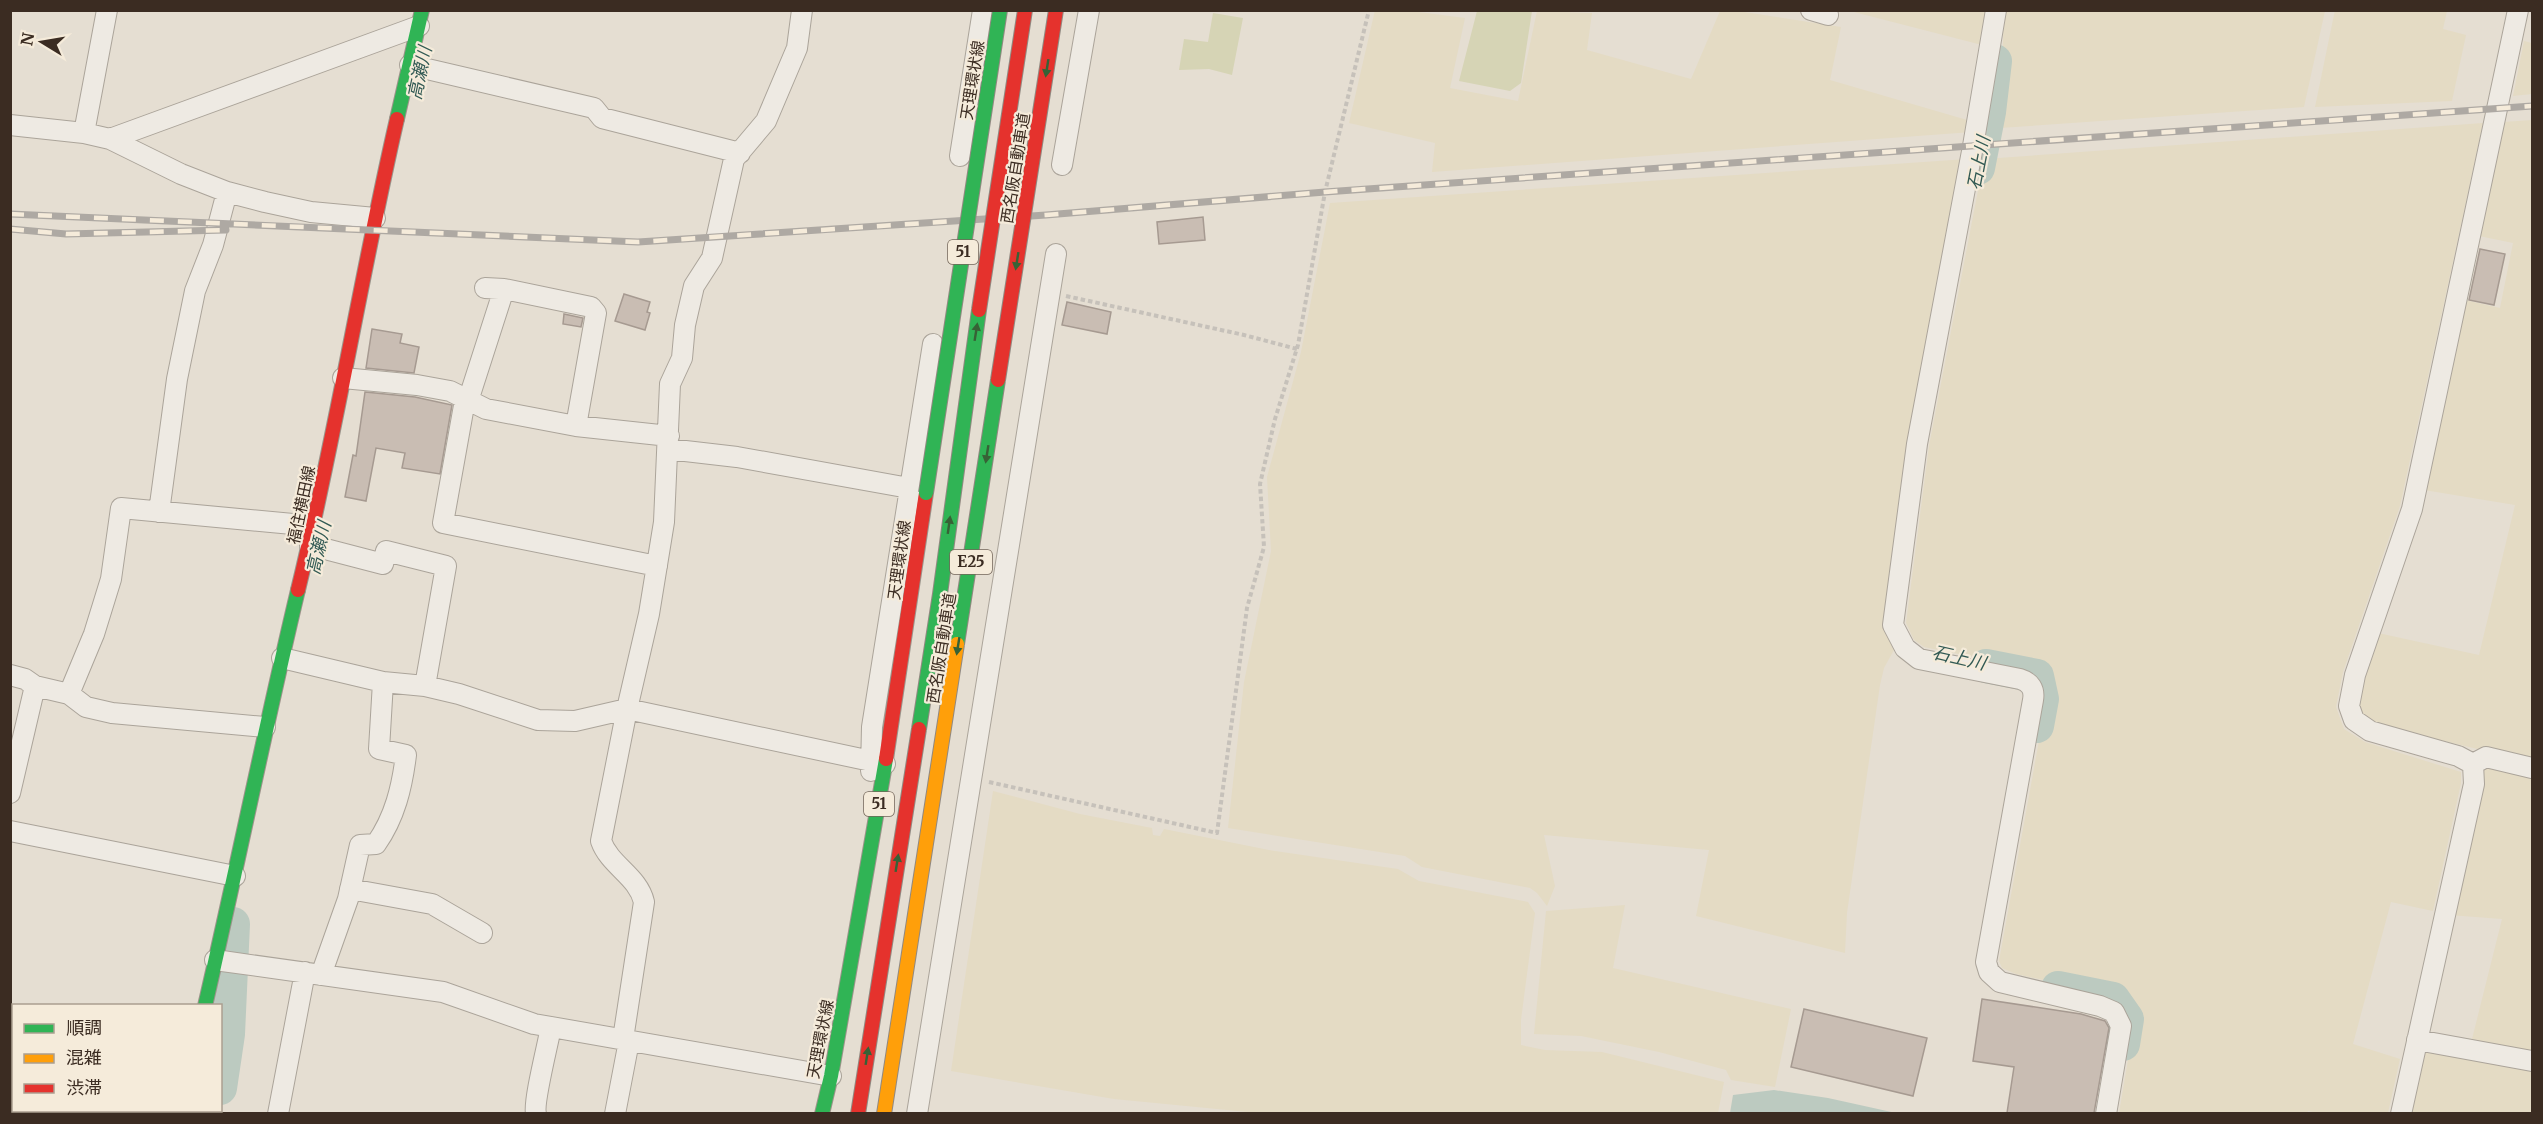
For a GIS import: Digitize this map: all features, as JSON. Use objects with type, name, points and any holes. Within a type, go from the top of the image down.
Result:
[{"type":"main road","name":"天理環状線","points":[[917,490],[1000,10]]},
{"type":"main road","name":"西名阪自動車道","points":[[858,1113],[940,594],[972,356],[1025,10]]},
{"type":"main road","name":"西名阪自動車道","points":[[884,1113],[1056,10]]},
{"type":"main road","name":"福住横田線","points":[[205,1004],[235,876],[265,727],[352,379],[375,218],[420,18]]},
{"type":"main road","name":"天理環状線","points":[[822,1113],[831,1076],[873,834]]},
{"type":"street","points":[[84,133],[107,10]]},
{"type":"street","points":[[615,1113],[644,902],[641,889],[606,854],[601,841],[627,709],[649,614],[664,522],[670,384],[682,358],[685,325],[694,286],[712,258],[734,159],[766,121],[796,48],[802,10]]},
{"type":"street","points":[[960,156],[983,10]]},
{"type":"street","points":[[1062,165],[1089,10]]},
{"type":"street","points":[[1996,10],[1917,444],[1893,625],[1905,648],[1919,659],[2020,679],[2030,684],[2033,689],[2033,700],[1986,962],[1989,972],[2000,982],[2100,1006],[2114,1012],[2121,1026],[2106,1113]]},
{"type":"street","points":[[2473,764],[2458,756],[2370,731],[2354,720],[2349,706],[2355,675],[2412,509],[2518,10]]},
{"type":"street","points":[[110,139],[420,18]]},
{"type":"street","points":[[410,65],[594,108],[602,118],[740,153]]},
{"type":"street","points":[[10,125],[84,133],[110,139],[181,174],[227,192],[311,212],[375,218]]},
{"type":"street","points":[[159,512],[177,379],[195,291],[213,244],[227,192]]},
{"type":"street","points":[[917,1113],[1056,254]]},
{"type":"street","points":[[873,834],[878,762],[872,727],[917,490],[946,271]]},
{"type":"street","points":[[576,426],[596,313],[591,307],[494,289],[466,400],[443,523],[657,566]]},
{"type":"street","points":[[352,379],[450,391],[486,409],[917,490]]},
{"type":"street","points":[[69,694],[94,634],[111,579],[121,508],[314,526]]},
{"type":"street","points":[[310,545],[383,564],[386,551],[446,566],[425,686]]},
{"type":"street","points":[[282,658],[383,682],[425,686],[459,694],[538,720],[575,721],[627,709],[878,762]]},
{"type":"street","points":[[10,675],[25,679],[35,686],[69,694],[86,707],[112,713],[265,727]]},
{"type":"street","points":[[278,1113],[313,974],[350,889],[360,845],[376,844],[401,791],[406,755],[379,749],[383,682]]},
{"type":"street","points":[[10,793],[35,686]]},
{"type":"street","points":[[2473,764],[2486,758],[2532,768]]},
{"type":"street","points":[[2401,1113],[2474,784],[2473,764]]},
{"type":"street","points":[[10,831],[235,876]]},
{"type":"street","points":[[350,889],[432,904],[482,933]]},
{"type":"street","points":[[215,960],[443,992],[534,1024],[831,1076]]},
{"type":"street","points":[[536,1113],[534,1106],[541,1083],[551,1027]]},
{"type":"street","points":[[2417,1040],[2532,1061]]},
{"type":"path","points":[[971,777],[1217,833],[1247,608],[1264,547],[1260,484],[1275,419],[1296,349],[1325,192],[1368,10]]},
{"type":"path","points":[[1050,292],[1244,335],[1296,349]]},
{"type":"shaded area","points":[[1375,10],[1411,11],[1465,18],[1450,88],[1518,101],[1537,11],[1592,13],[1587,50],[1691,79],[1720,11],[1738,11],[1841,27],[1830,80],[1974,122],[1972,132],[1432,172],[1435,143],[1349,123]]},
{"type":"shaded area","points":[[2335,10],[2447,11],[2443,29],[2466,35],[2452,101],[2315,107]]},
{"type":"shaded area","points":[[1477,11],[1532,11],[1521,83],[1510,91],[1459,81]]},
{"type":"shaded area","points":[[1850,11],[1988,11],[1982,45]]},
{"type":"shaded area","points":[[2004,11],[2325,11],[2304,107],[2000,128]]},
{"type":"shaded area","points":[[1213,13],[1243,18],[1232,75],[1209,69],[1179,70],[1184,39],[1208,42]]},
{"type":"shaded area","points":[[2524,41],[2532,43],[2532,94],[2513,96]]},
{"type":"shaded area","points":[[2532,120],[2532,762],[2373,724],[2360,715],[2356,706],[2362,677],[2378,633],[2479,655],[2515,505],[2424,490],[2465,300],[2500,308],[2513,243],[2479,236],[2503,122]]},
{"type":"shaded area","points":[[2483,123],[2400,506],[2343,672],[2336,707],[2344,729],[2365,742],[2461,772],[2461,783],[2433,911],[2391,902],[2353,1044],[2400,1059],[2388,1113],[2321,1114],[2308,1111],[2307,1114],[2119,1113],[2134,1024],[2123,1003],[2104,993],[2016,974],[2002,968],[1999,961],[2046,702],[2045,684],[2039,675],[2023,667],[1924,647],[1914,640],[1906,623],[1929,446],[1984,159]]},
{"type":"shaded area","points":[[1967,159],[1888,617],[1894,650],[1884,668],[1880,685],[1847,913],[1845,953],[1696,916],[1709,850],[1544,835],[1555,886],[1547,906],[1530,888],[1422,867],[1405,856],[1228,828],[1244,682],[1271,551],[1267,477],[1301,352],[1330,203]]},
{"type":"shaded area","points":[[2476,766],[2532,771],[2532,1059],[2470,1047],[2502,919],[2449,915]]},
{"type":"shaded area","points":[[993,791],[1080,814],[1152,828],[1153,835],[1160,836],[1164,829],[1269,850],[1398,869],[1419,881],[1528,902],[1535,913],[1521,1020],[1521,1045],[1545,1050],[1602,1052],[1724,1082],[1718,1113],[1258,1113],[1114,1099],[951,1071]]},
{"type":"shaded area","points":[[1625,905],[1613,968],[1791,1009],[1775,1087],[1731,1080],[1726,1070],[1659,1052],[1581,1036],[1534,1034],[1546,911]]},
{"type":"shaded area","points":[[2422,1048],[2532,1069],[2532,1113],[2408,1114]]},
{"type":"shaded area","points":[[1774,1090],[1828,1098],[1896,1113],[1730,1113],[1733,1095]]},
{"type":"building","points":[[1203,217],[1205,240],[1159,244],[1157,222]]},
{"type":"building","points":[[2480,249],[2505,254],[2494,305],[2469,300]]},
{"type":"building","points":[[624,294],[650,302],[647,312],[650,313],[645,330],[615,321]]},
{"type":"building","points":[[1067,302],[1111,312],[1107,334],[1062,325]]},
{"type":"building","points":[[564,314],[583,318],[581,327],[563,324]]},
{"type":"building","points":[[372,329],[402,334],[400,343],[419,347],[414,373],[366,368]]},
{"type":"building","points":[[365,392],[415,397],[452,405],[440,474],[402,468],[405,453],[376,448],[366,501],[345,497],[353,455],[356,456]]},
{"type":"building","points":[[1982,999],[2081,1014],[2105,1021],[2109,1028],[2094,1113],[2007,1113],[2014,1067],[1973,1061]]},
{"type":"building","points":[[1804,1009],[1927,1038],[1913,1096],[1791,1067]]},
{"type":"waterway","name":"石上川","points":[[1978,168],[1989,112],[1995,61]]},
{"type":"waterway","name":"石上川","points":[[1986,666],[2037,676],[2042,699],[2037,726]]},
{"type":"waterway","name":"高瀬川","points":[[222,1074],[228,1034],[233,924]]},
{"type":"waterway","name":"石上川","points":[[2058,988],[2113,999],[2127,1019],[2123,1044]]},
{"type":"railway","points":[[10,214],[638,242],[1046,215],[1325,192],[2532,106]]},
{"type":"railway","points":[[10,229],[66,234],[226,230]]},
{"type":"traffic: fast","points":[[397,119],[422,10]]},
{"type":"traffic: fast","points":[[926,493],[1000,10]]},
{"type":"traffic: fast","points":[[919,729],[979,310]]},
{"type":"traffic: fast","points":[[957,644],[998,380]]},
{"type":"traffic: fast","points":[[205,1004],[298,590]]},
{"type":"traffic: fast","points":[[822,1114],[831,1076],[886,759]]},
{"type":"traffic: jam","points":[[979,310],[1025,10]]},
{"type":"traffic: jam","points":[[998,380],[1056,10]]},
{"type":"traffic: jam","points":[[298,590],[397,119]]},
{"type":"traffic: jam","points":[[886,759],[926,493]]},
{"type":"traffic: jam","points":[[858,1114],[919,729]]},
{"type":"traffic: slow","points":[[884,1114],[957,644]]}]
